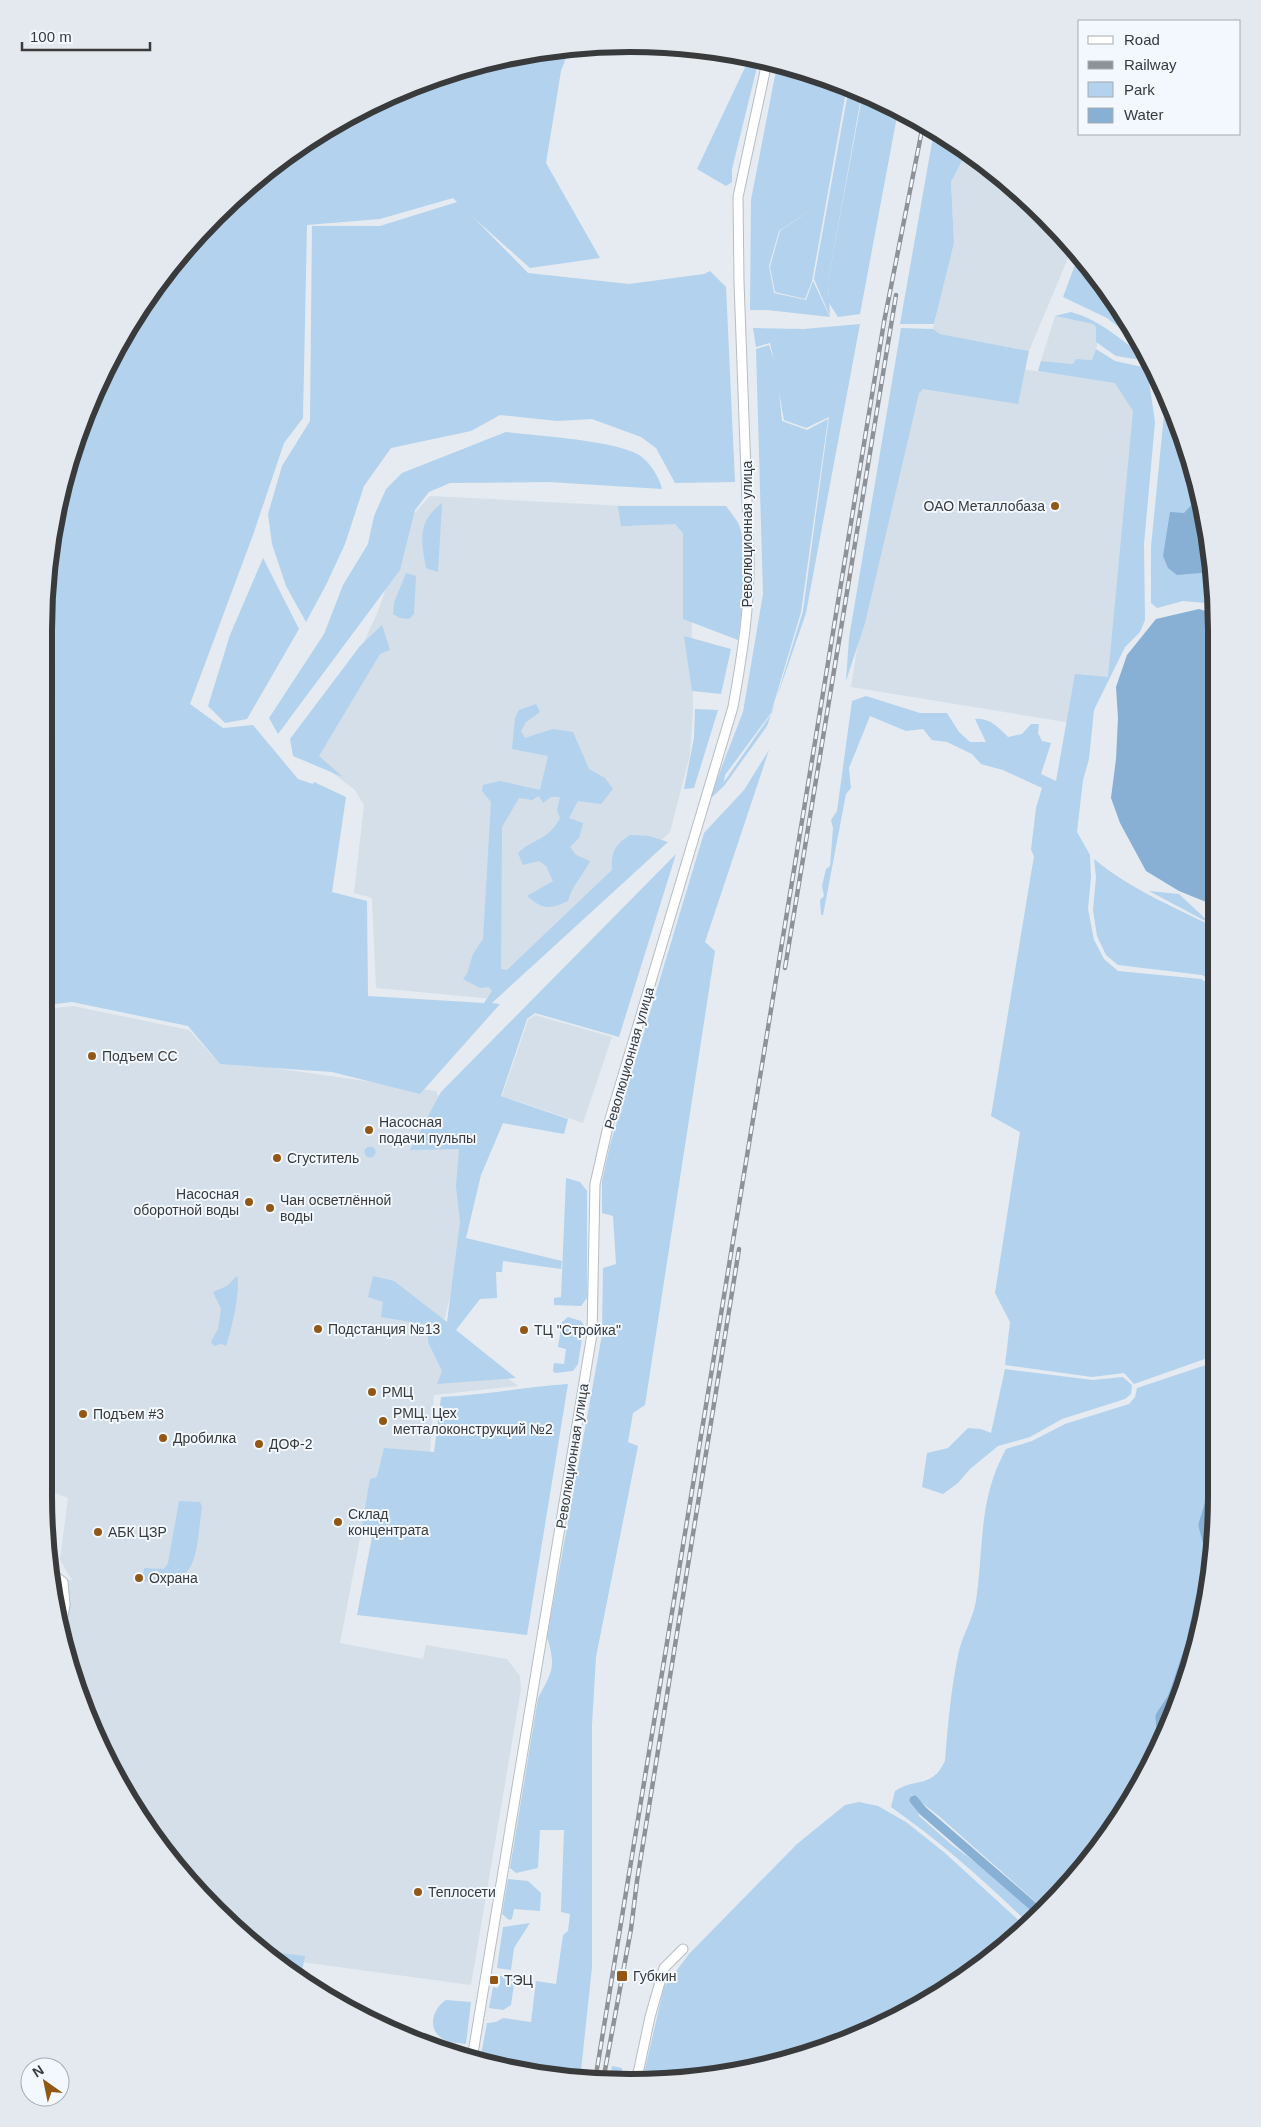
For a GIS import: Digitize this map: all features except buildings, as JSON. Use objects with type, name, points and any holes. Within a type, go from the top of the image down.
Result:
[{"type":"street","name":"Революционная улица","points":[[473,2053],[592,1334],[595,1184],[609,1122],[733,707],[744,643],[750,597],[750,563],[739,282],[738,198],[766,69]]},
{"type":"street","points":[[58,1579],[63,1582],[64,1610]]},
{"type":"street","points":[[638,2074],[650,2017],[664,1968],[683,1949]]},
{"type":"shaded area","points":[[963,158],[1012,196],[1069,255],[1029,351],[940,334],[933,329],[954,243],[951,182]]},
{"type":"shaded area","points":[[1055,316],[1093,324],[1096,327],[1097,346],[1092,360],[1077,359],[1073,364],[1041,361]]},
{"type":"shaded area","points":[[912,354],[1123,383],[1136,408],[1108,680],[1071,723],[851,687],[899,382]]},
{"type":"shaded area","points":[[430,496],[683,509],[690,523],[693,708],[690,755],[670,832],[494,999],[376,988],[372,898],[354,893],[364,805],[355,790],[310,756],[377,614],[412,516]]},
{"type":"shaded area","points":[[73,1006],[189,1030],[216,1060],[436,1091],[479,1175],[443,1326],[518,1386],[434,1395],[430,1453],[379,1482],[371,1481],[340,1643],[423,1659],[426,1645],[507,1659],[520,1676],[521,1689],[471,1985],[286,1960],[249,1931],[222,1905],[196,1878],[172,1848],[150,1818],[130,1785],[96,1718],[72,1646],[58,1578],[72,1580],[60,1560],[68,1498],[52,1492],[52,1008]]},
{"type":"shaded area","points":[[535,1015],[612,1037],[583,1123],[502,1096],[528,1020]]},
{"type":"green space","points":[[567,56],[561,71],[546,163],[600,258],[530,268],[474,218],[528,273],[629,284],[704,274],[710,271],[726,287],[735,482],[675,483],[656,448],[641,437],[592,419],[557,421],[500,415],[471,431],[391,448],[364,486],[345,544],[306,622],[286,586],[272,544],[268,514],[282,466],[310,421],[312,226],[380,226],[457,202],[453,198],[380,219],[307,225],[303,418],[284,443],[253,535],[190,704],[223,728],[253,725],[298,779],[313,784],[314,782],[346,797],[332,892],[367,901],[368,996],[484,1003],[492,991],[489,987],[480,988],[463,979],[467,974],[473,954],[483,939],[491,802],[482,791],[483,785],[500,781],[540,790],[548,756],[512,749],[515,718],[519,710],[536,704],[540,712],[526,722],[521,731],[525,738],[553,729],[573,732],[589,769],[605,778],[613,789],[601,804],[578,801],[569,818],[583,823],[579,838],[570,847],[576,855],[590,861],[572,890],[568,901],[551,907],[537,904],[527,896],[553,881],[546,866],[539,861],[523,865],[518,853],[546,835],[556,825],[560,818],[557,810],[560,797],[551,797],[543,803],[539,796],[532,800],[519,798],[502,827],[501,969],[507,970],[612,870],[613,853],[617,845],[630,835],[649,836],[668,842],[492,1003],[500,1004],[420,1094],[332,1072],[220,1064],[188,1026],[72,1002],[52,1004],[52,630],[54,593],[57,555],[72,481],[96,409],[112,375],[150,309],[196,249],[249,196],[309,150],[375,112],[409,96],[481,72]]},
{"type":"green space","points":[[746,65],[757,67],[732,169],[732,182],[726,186],[697,169]]},
{"type":"green space","points":[[776,71],[846,94],[812,281],[805,299],[775,292],[770,267],[780,231],[815,207],[779,231],[769,266],[774,293],[806,300],[813,281],[830,317],[750,310],[751,200]]},
{"type":"green space","points":[[848,94],[861,100],[828,282],[830,316],[814,279]]},
{"type":"green space","points":[[861,100],[897,118],[860,314],[838,317],[829,303],[828,281]]},
{"type":"green space","points":[[933,138],[963,158],[951,182],[954,243],[934,324],[900,324]]},
{"type":"green space","points":[[1076,263],[1111,309],[1125,332],[1107,318],[1063,297]]},
{"type":"green space","points":[[1071,312],[1092,320],[1136,351],[1141,360],[1116,356],[1096,342],[1096,327],[1093,324],[1055,316]]},
{"type":"green space","points":[[860,324],[806,613],[776,701],[803,611],[829,417],[806,428],[784,420],[779,392],[782,421],[807,430],[828,419],[801,612],[771,713],[725,775],[724,782],[771,714],[767,726],[724,786],[709,800],[743,712],[763,594],[756,349],[769,345],[774,360],[770,343],[756,347],[753,328],[804,329]]},
{"type":"green space","points":[[901,328],[933,329],[940,334],[1029,351],[1018,404],[923,389],[919,393],[865,623],[846,681],[849,638]]},
{"type":"green space","points":[[1096,349],[1115,361],[1145,368],[1148,373],[1155,422],[1144,544],[1145,620],[1140,632],[1125,647],[1094,710],[1089,759],[1083,780],[1077,832],[1090,855],[1091,877],[1088,909],[1094,940],[1104,959],[1118,971],[1201,979],[1208,984],[1208,1358],[1134,1384],[1124,1373],[1092,1377],[1005,1365],[1010,1322],[995,1293],[1020,1132],[991,1116],[1034,856],[1031,850],[1036,808],[1042,788],[1003,770],[981,764],[972,754],[947,742],[932,740],[923,729],[906,731],[870,716],[849,768],[851,788],[846,794],[823,915],[821,915],[820,900],[824,896],[822,886],[826,869],[830,866],[833,828],[831,820],[837,811],[852,701],[866,696],[920,713],[947,713],[959,732],[970,742],[986,742],[975,719],[989,721],[1008,737],[1022,734],[1031,724],[1039,724],[1038,733],[1042,741],[1051,743],[1041,774],[1056,781],[1075,674],[1108,677],[1133,411],[1115,383],[1038,371],[1041,361],[1073,364],[1076,359],[1092,360]]},
{"type":"green space","points":[[1164,414],[1167,415],[1189,481],[1204,555],[1207,603],[1183,601],[1157,608],[1151,603],[1151,547]]},
{"type":"green space","points":[[506,432],[594,442],[627,450],[647,461],[662,489],[549,482],[450,483],[429,492],[415,510],[400,570],[278,734],[269,718],[324,634],[343,585],[368,544],[374,516],[386,489],[402,473]]},
{"type":"green space","points":[[442,503],[438,572],[426,568],[422,540],[428,517]]},
{"type":"green space","points":[[618,506],[726,506],[739,525],[744,550],[744,582],[738,640],[683,619],[683,533],[675,524],[621,526]]},
{"type":"green space","points":[[263,558],[299,629],[247,719],[225,723],[208,706],[230,635]]},
{"type":"green space","points":[[406,573],[416,576],[414,614],[409,619],[400,618],[393,614],[394,603]]},
{"type":"green space","points":[[382,625],[390,650],[380,654],[319,756],[343,777],[293,756],[290,739],[360,646]]},
{"type":"green space","points":[[684,636],[731,649],[721,694],[692,691]]},
{"type":"green space","points":[[695,709],[718,710],[694,788],[684,789],[694,738]]},
{"type":"green space","points":[[769,750],[705,942],[715,951],[645,1405],[633,1413],[628,1442],[638,1446],[596,1657],[592,1725],[592,1967],[581,2072],[555,2070],[481,2055],[487,2023],[496,2022],[503,2018],[531,2022],[536,1981],[556,1984],[563,1935],[568,1931],[570,1914],[561,1912],[564,1830],[540,1830],[538,1868],[516,1873],[510,1868],[538,1698],[552,1669],[552,1655],[547,1637],[602,1335],[603,1268],[616,1264],[613,1216],[602,1213],[602,1181],[610,1145],[704,833],[744,790]]},
{"type":"green space","points":[[676,854],[619,1037],[535,1013],[527,1019],[501,1096],[568,1119],[564,1134],[503,1123],[481,1175],[466,1238],[562,1261],[561,1269],[503,1261],[502,1272],[496,1272],[497,1298],[480,1299],[456,1330],[516,1378],[437,1384],[442,1371],[428,1342],[428,1325],[381,1317],[383,1302],[368,1297],[373,1276],[394,1281],[447,1322],[460,1222],[456,1186],[459,1149],[410,1150],[441,1092]]},
{"type":"green space","points":[[1094,859],[1137,888],[1208,924],[1208,978],[1202,975],[1118,965],[1106,955],[1097,936],[1093,910],[1096,877]]},
{"type":"green space","points":[[1149,891],[1179,894],[1208,922]]},
{"type":"green space","points":[[370,1146],[376,1152],[370,1158],[364,1152]]},
{"type":"green space","points":[[566,1178],[580,1182],[587,1191],[587,1298],[581,1306],[554,1305],[554,1298],[561,1297]]},
{"type":"green space","points":[[237,1276],[237,1301],[226,1346],[221,1344],[214,1346],[211,1342],[218,1329],[221,1309],[213,1292],[227,1286]]},
{"type":"green space","points":[[568,1317],[581,1321],[584,1325],[578,1364],[573,1371],[555,1373],[553,1371],[554,1363],[564,1364],[566,1349],[558,1347],[562,1322]]},
{"type":"green space","points":[[1208,1364],[1208,1496],[1204,1572],[1189,1646],[1178,1682],[1165,1718],[1164,1720],[1160,1715],[1160,1729],[1131,1785],[1111,1818],[1089,1848],[1065,1878],[1039,1905],[940,1817],[911,1794],[919,1811],[919,1816],[952,1845],[1022,1897],[1029,1898],[1037,1907],[1024,1919],[963,1863],[891,1807],[895,1791],[935,1776],[945,1761],[956,1664],[976,1601],[986,1505],[997,1468],[1006,1449],[1032,1441],[1065,1424],[1129,1404],[1135,1397],[1137,1388]]},
{"type":"green space","points":[[1005,1369],[1093,1380],[1123,1377],[1132,1385],[1131,1394],[1125,1399],[1062,1419],[1030,1437],[998,1446],[970,1469],[958,1483],[943,1494],[922,1487],[927,1453],[948,1448],[968,1428],[981,1429],[991,1433]]},
{"type":"green space","points":[[568,1384],[527,1635],[357,1615],[372,1537],[361,1531],[370,1479],[377,1477],[384,1448],[434,1452],[441,1397]]},
{"type":"green space","points":[[179,1501],[200,1502],[202,1507],[192,1565],[185,1574],[175,1580],[161,1582],[142,1581],[144,1568],[164,1569],[168,1563]]},
{"type":"green space","points":[[859,1802],[878,1806],[906,1822],[945,1853],[1021,1922],[952,1977],[886,2015],[852,2031],[780,2055],[743,2063],[706,2070],[644,2074],[664,1987],[689,1954],[797,1844],[845,1805]]},
{"type":"green space","points":[[508,1879],[528,1881],[541,1893],[540,1911],[514,1909],[512,1919],[509,1920],[502,1914]]},
{"type":"green space","points":[[530,1923],[514,1948],[511,1970],[497,1968],[503,1927]]},
{"type":"green space","points":[[276,1952],[305,1956],[302,1972]]},
{"type":"green space","points":[[500,1976],[515,1977],[511,2005],[503,2010],[489,2008],[493,1987],[498,1988]]},
{"type":"green space","points":[[446,2000],[471,2002],[466,2044],[445,2040],[434,2030],[433,2019],[435,2013]]},
{"type":"green space","points":[[612,2066],[622,2068],[624,2074],[611,2073]]},
{"type":"water","points":[[1194,503],[1204,555],[1205,573],[1177,575],[1168,568],[1163,556],[1170,512],[1184,513]]},
{"type":"water","points":[[1199,609],[1208,612],[1208,903],[1179,891],[1146,871],[1120,823],[1111,798],[1116,759],[1118,718],[1116,687],[1127,655],[1156,619]]},
{"type":"waterway","points":[[1207,1521],[1207,1529]]},
{"type":"waterway","points":[[1163,1722],[1163,1717],[1168,1709]]},
{"type":"waterway","points":[[914,1800],[923,1811],[1035,1908]]},
{"type":"railway","points":[[596,2073],[884,322],[922,131]]},
{"type":"railway","points":[[785,968],[896,295]]},
{"type":"railway","points":[[604,2073],[631,1929],[637,1881],[739,1249]]},
{"type":"place","name":"ОАО Металлобаза","points":[[1055,506]]},
{"type":"place","name":"Подъем СС","points":[[92,1056]]},
{"type":"place","name":"Насосная подачи пульпы","points":[[369,1130]]},
{"type":"place","name":"Сгуститель","points":[[277,1158]]},
{"type":"place","name":"Насосная оборотной воды","points":[[249,1202]]},
{"type":"place","name":"Чан осветлённой воды","points":[[270,1208]]},
{"type":"place","name":"Подстанция №13","points":[[318,1329]]},
{"type":"place","name":"ТЦ \"Стройка\"","points":[[524,1330]]},
{"type":"place","name":"РМЦ","points":[[372,1392]]},
{"type":"place","name":"Подъем #3","points":[[83,1414]]},
{"type":"place","name":"РМЦ. Цех метталоконструкций №2","points":[[383,1421]]},
{"type":"place","name":"Дробилка","points":[[163,1438]]},
{"type":"place","name":"ДОФ-2","points":[[259,1444]]},
{"type":"place","name":"Склад концентрата","points":[[338,1522]]},
{"type":"place","name":"АБК ЦЗР","points":[[98,1532]]},
{"type":"place","name":"Охрана","points":[[139,1578]]},
{"type":"place","name":"Теплосети","points":[[418,1892]]},
{"type":"place","name":"Губкин","points":[[622,1976]]},
{"type":"place","name":"ТЭЦ","points":[[494,1980]]}]
